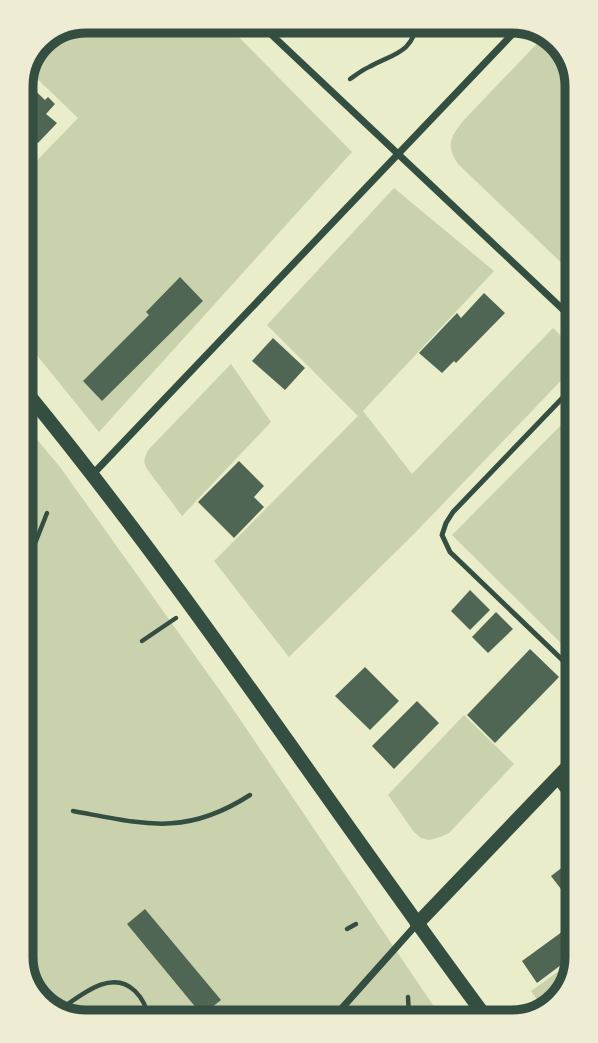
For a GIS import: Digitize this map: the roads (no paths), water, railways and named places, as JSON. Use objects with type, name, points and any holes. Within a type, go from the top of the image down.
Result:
[{"type":"main road","points":[[33,400],[93,474],[192,607],[417,925],[481,1010]]},
{"type":"main road","points":[[417,925],[565,770]]},
{"type":"street","points":[[270,33],[565,311]]},
{"type":"street","points":[[93,474],[513,33]]},
{"type":"street","points":[[340,1010],[417,925]]},
{"type":"lane","points":[[565,395],[453,512],[442,535],[450,552],[565,662]]},
{"type":"lane","points":[[555,780],[565,793]]}]
